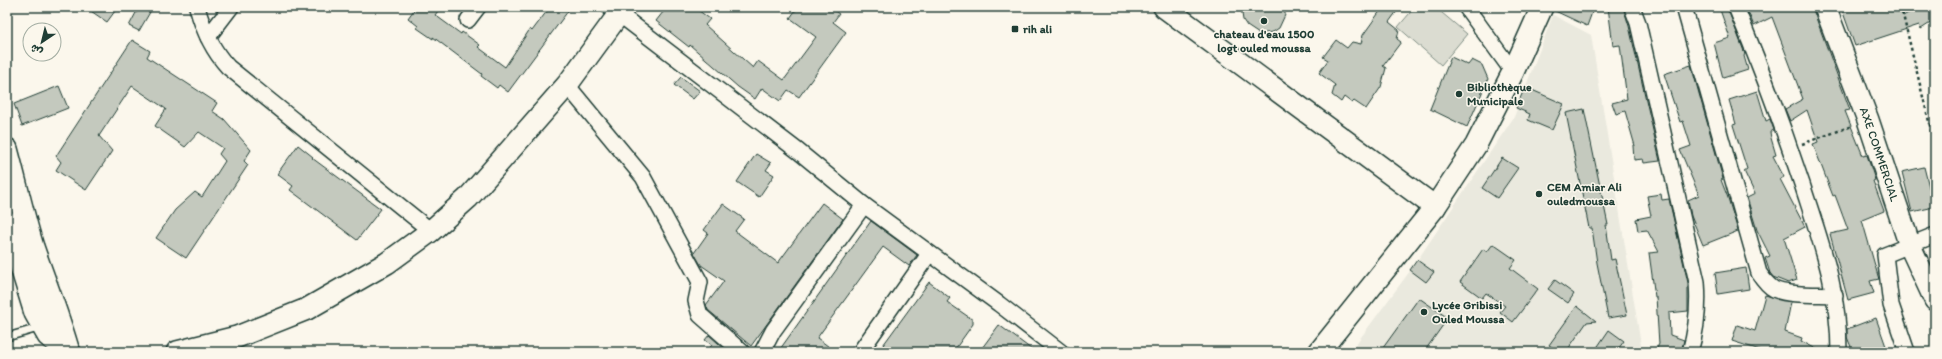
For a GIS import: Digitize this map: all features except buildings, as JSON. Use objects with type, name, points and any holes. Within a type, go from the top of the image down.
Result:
[{"type":"street","points":[[197,7],[208,37],[218,57],[228,67],[431,231]]},
{"type":"street","points":[[208,37],[231,7]]},
{"type":"street","points":[[468,20],[478,7]]},
{"type":"street","points":[[1164,7],[1435,207]]},
{"type":"street","points":[[1454,7],[1478,25]]},
{"type":"street","points":[[1466,7],[1513,72]]},
{"type":"street","points":[[1318,352],[1435,207],[1476,145],[1513,72],[1542,7]]},
{"type":"street","points":[[1632,7],[1638,23],[1697,282],[1699,307],[1696,332],[1690,352]]},
{"type":"street","points":[[1684,7],[1759,273],[1765,282],[1774,289],[1784,292],[1834,294]]},
{"type":"street","points":[[1736,7],[1791,148],[1830,271],[1839,323],[1839,352]]},
{"type":"street","name":"AXE COMMERCIAL","points":[[1825,7],[1868,120],[1910,246],[1935,300]]},
{"type":"street","points":[[177,352],[237,337],[307,309],[387,263],[431,231],[468,198],[567,85],[618,9],[864,205],[999,304],[1061,352]]},
{"type":"street","points":[[567,85],[643,177],[700,282],[696,301],[700,315],[742,352]]},
{"type":"street","points":[[7,149],[33,245],[70,352]]},
{"type":"street","points":[[762,352],[773,331],[864,205]]},
{"type":"street","points":[[7,222],[35,313],[48,336],[70,352]]},
{"type":"street","points":[[1907,352],[1891,305],[1885,255],[1935,235]]},
{"type":"street","points":[[860,352],[929,254]]},
{"type":"lane","points":[[7,337],[42,327]]},
{"type":"path","points":[[1901,7],[1935,146]]},
{"type":"path","points":[[1791,148],[1868,120]]},
{"type":"shaded area","points":[[1415,7],[1435,7],[1467,34],[1441,65],[1398,27]]},
{"type":"shaded area","name":"CEM Amiar Ali ouledmoussa","points":[[1553,15],[1591,35],[1641,345],[1638,352],[1350,352],[1410,271],[1514,117]]},
{"type":"place","name":"chateau d'eau 1500 logt ouled moussa","points":[[1264,21]]},
{"type":"place","name":"rih ali","points":[[1015,29]]},
{"type":"place","name":"Bibliothèque Municipale","points":[[1459,94]]},
{"type":"place","name":"CEM Amiar Ali ouledmoussa","points":[[1539,194]]},
{"type":"place","name":"Lycée Gribissi Ouled Moussa","points":[[1424,312]]}]
